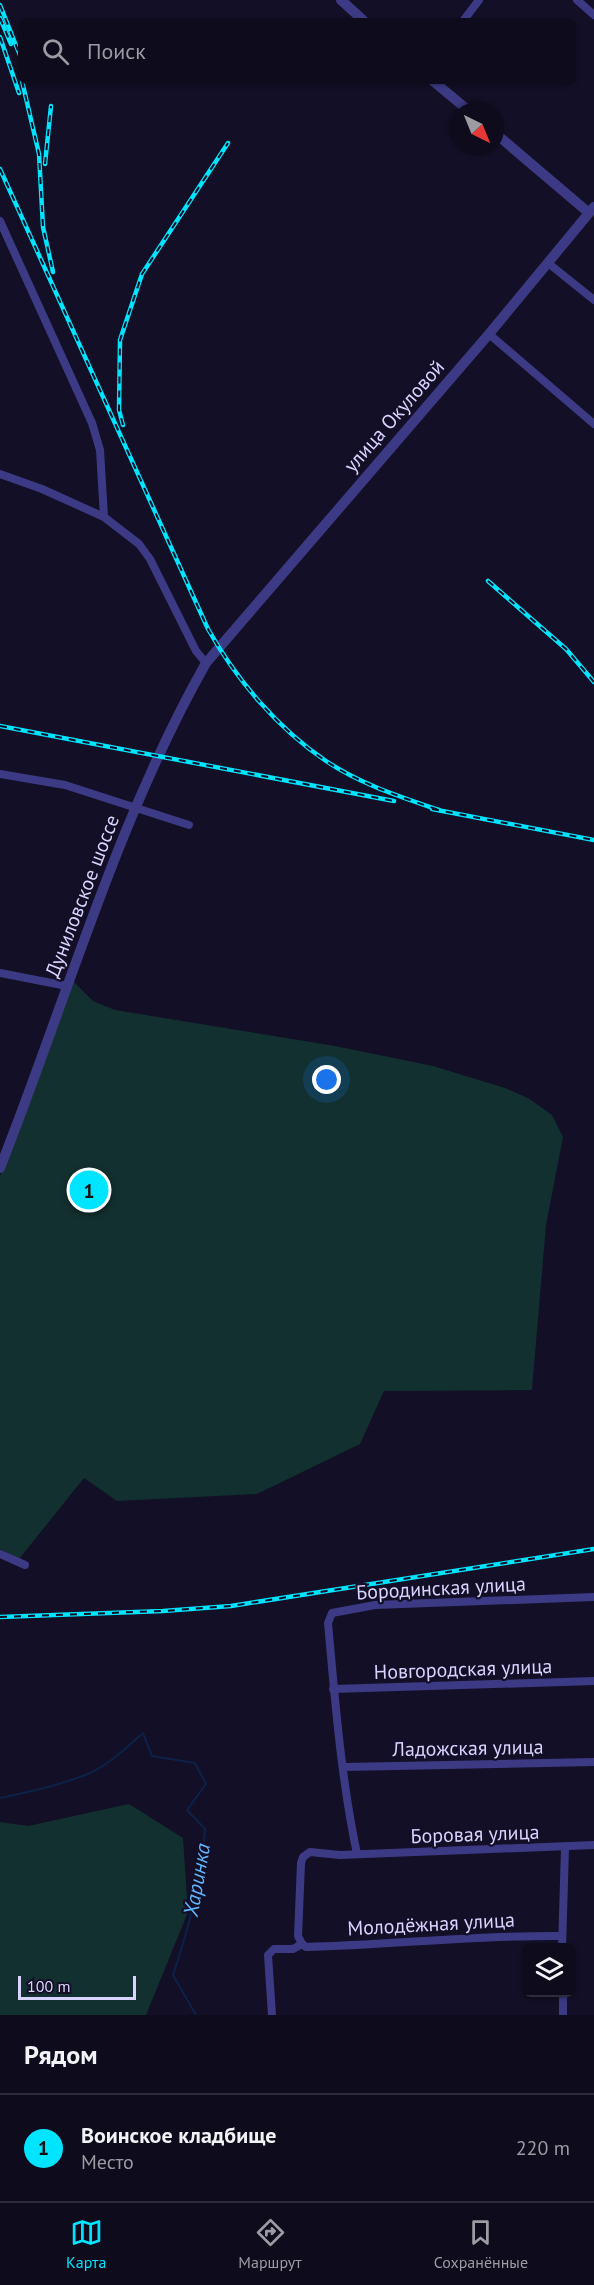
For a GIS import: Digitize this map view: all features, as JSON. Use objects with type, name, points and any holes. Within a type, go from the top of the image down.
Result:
[{"type":"street","points":[[341,0],[361,18]]},
{"type":"street","points":[[465,18],[479,0]]},
{"type":"street","points":[[577,0],[594,15]]},
{"type":"street","points":[[437,84],[458,102]]},
{"type":"street","points":[[504,140],[591,210]]},
{"type":"street","name":"улица Окуловой","points":[[218,648],[489,334],[591,210]]},
{"type":"street","points":[[0,221],[92,423],[100,450],[104,517]]},
{"type":"street","points":[[548,263],[594,300]]},
{"type":"street","points":[[489,334],[594,424]]},
{"type":"street","points":[[0,474],[42,489],[104,517],[139,544],[150,559],[196,651],[206,663]]},
{"type":"street","name":"Дуниловское шоссе","points":[[0,1168],[135,809],[172,724],[206,663],[218,648]]},
{"type":"street","points":[[0,774],[65,785],[189,825]]},
{"type":"street","points":[[0,973],[67,986]]},
{"type":"street","points":[[0,1554],[26,1565]]},
{"type":"street","name":"Бородинская улица","points":[[333,1689],[328,1623],[332,1613],[375,1605],[594,1597]]},
{"type":"street","name":"Новгородская улица","points":[[333,1689],[594,1681]]},
{"type":"street","points":[[333,1689],[350,1822],[357,1854]]},
{"type":"street","name":"Ладожская улица","points":[[344,1767],[594,1762]]},
{"type":"street","name":"Боровая улица","points":[[302,1944],[298,1936],[303,1857],[310,1852],[340,1855],[565,1848],[594,1845]]},
{"type":"street","points":[[562,1943],[565,1848]]},
{"type":"street","name":"Молодёжная улица","points":[[272,2015],[268,1955],[274,1949],[297,1948],[302,1944],[306,1947],[343,1946],[516,1936],[562,1936]]},
{"type":"street","points":[[563,1997],[563,2015]]},
{"type":"green space","points":[[73,981],[93,1001],[115,1010],[335,1046],[433,1066],[505,1088],[528,1098],[552,1115],[563,1137],[546,1225],[532,1390],[384,1391],[360,1444],[257,1494],[117,1501],[84,1478],[19,1559],[0,1549],[0,1176]]},
{"type":"green space","points":[[129,1804],[183,1838],[188,1912],[146,2015],[0,2015],[0,1822],[28,1826]]},
{"type":"waterway","name":"Харинка","points":[[0,1798],[57,1785],[90,1773],[111,1760],[143,1733],[152,1756],[195,1763],[206,1784],[187,1810],[205,1829],[194,1903],[173,1975],[196,2015]]},
{"type":"railway","points":[[0,5],[18,50]]},
{"type":"railway","points":[[0,18],[11,44]]},
{"type":"railway","points":[[0,37],[19,93]]},
{"type":"railway","points":[[23,84],[39,154],[43,227],[53,272]]},
{"type":"railway","points":[[45,164],[51,106]]},
{"type":"railway","points":[[123,425],[119,410],[120,340],[142,274],[228,143]]},
{"type":"railway","points":[[0,169],[208,629],[231,666],[275,718],[326,761],[367,783],[439,810]]},
{"type":"railway","points":[[488,581],[566,649],[594,682]]},
{"type":"railway","points":[[0,726],[394,801]]},
{"type":"railway","points":[[432,809],[594,840]]},
{"type":"railway","points":[[0,1617],[231,1606],[594,1549]]},
{"type":"place","name":"Воинское кладбище","points":[[89,1190]]}]
